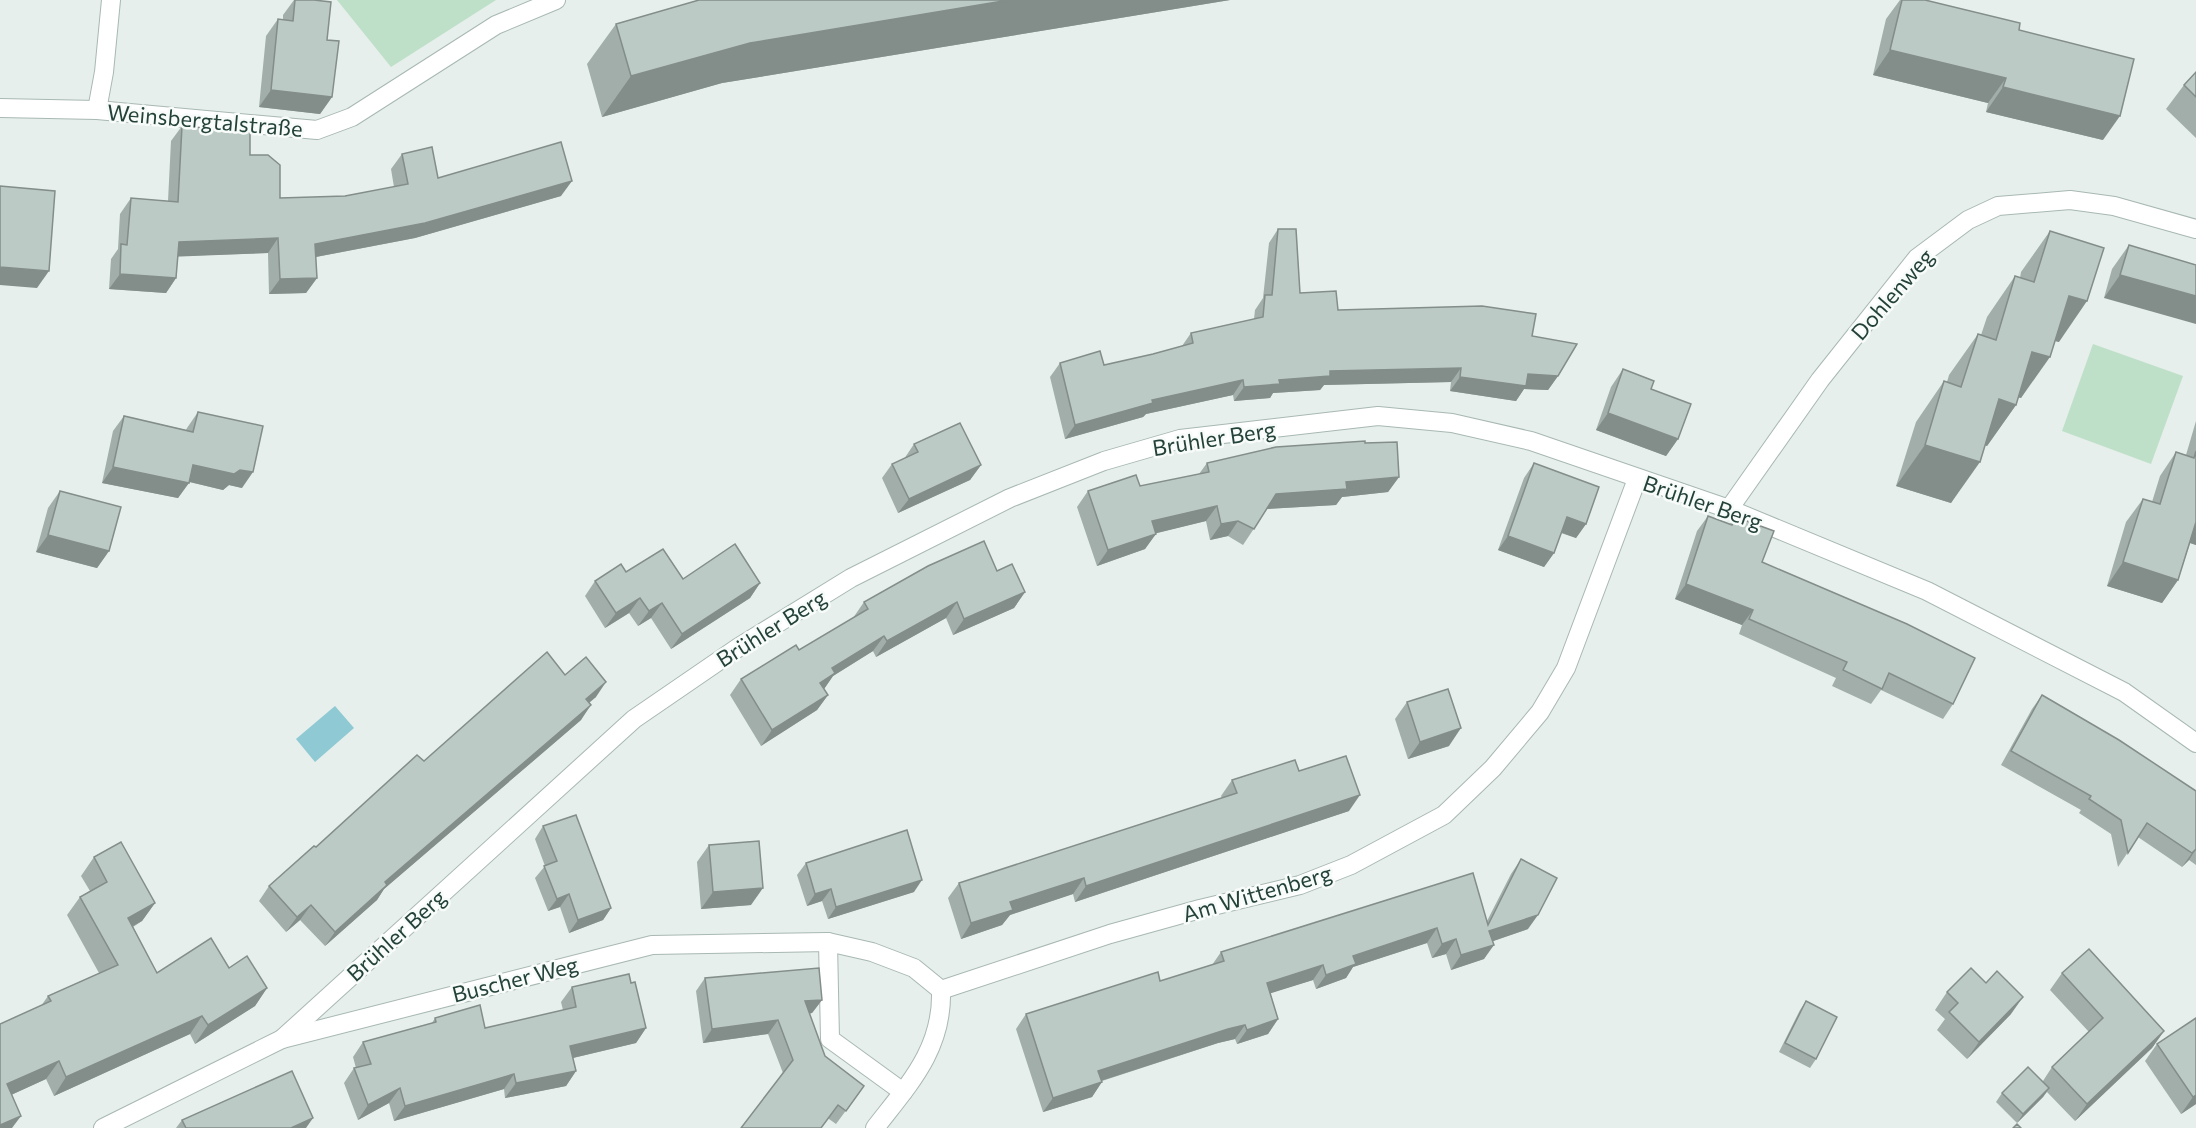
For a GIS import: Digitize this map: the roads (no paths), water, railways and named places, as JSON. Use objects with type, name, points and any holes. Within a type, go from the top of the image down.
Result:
[{"type":"street","points":[[97,110],[104,72],[111,0]]},
{"type":"street","name":"Weinsbergtalstraße","points":[[0,108],[97,110],[317,130],[352,117],[496,25],[556,0]]},
{"type":"street","name":"Dohlenweg","points":[[1729,509],[1820,380],[1917,258],[1968,220],[1998,207],[2029,202],[2070,200],[2114,206],[2196,229]]},
{"type":"street","name":"Brühler Berg","points":[[282,1039],[634,719],[739,647],[851,578],[1010,498],[1104,461],[1180,439],[1378,416],[1452,423],[1531,441],[1729,509],[1928,591],[2124,692],[2196,742]]},
{"type":"street","name":"Am Wittenberg","points":[[940,990],[1110,934],[1300,885],[1351,865],[1444,815],[1500,760],[1540,712],[1560,677],[1637,479]]},
{"type":"street","points":[[828,942],[830,1039],[903,1092]]},
{"type":"street","name":"Buscher Weg","points":[[103,1128],[282,1039],[652,945],[828,942],[873,952],[914,968],[940,990]]},
{"type":"street","points":[[875,1128],[903,1092],[932,1048],[942,1015],[940,990]]},
{"type":"water","points":[[335,706],[354,728],[315,762],[296,739]]}]
